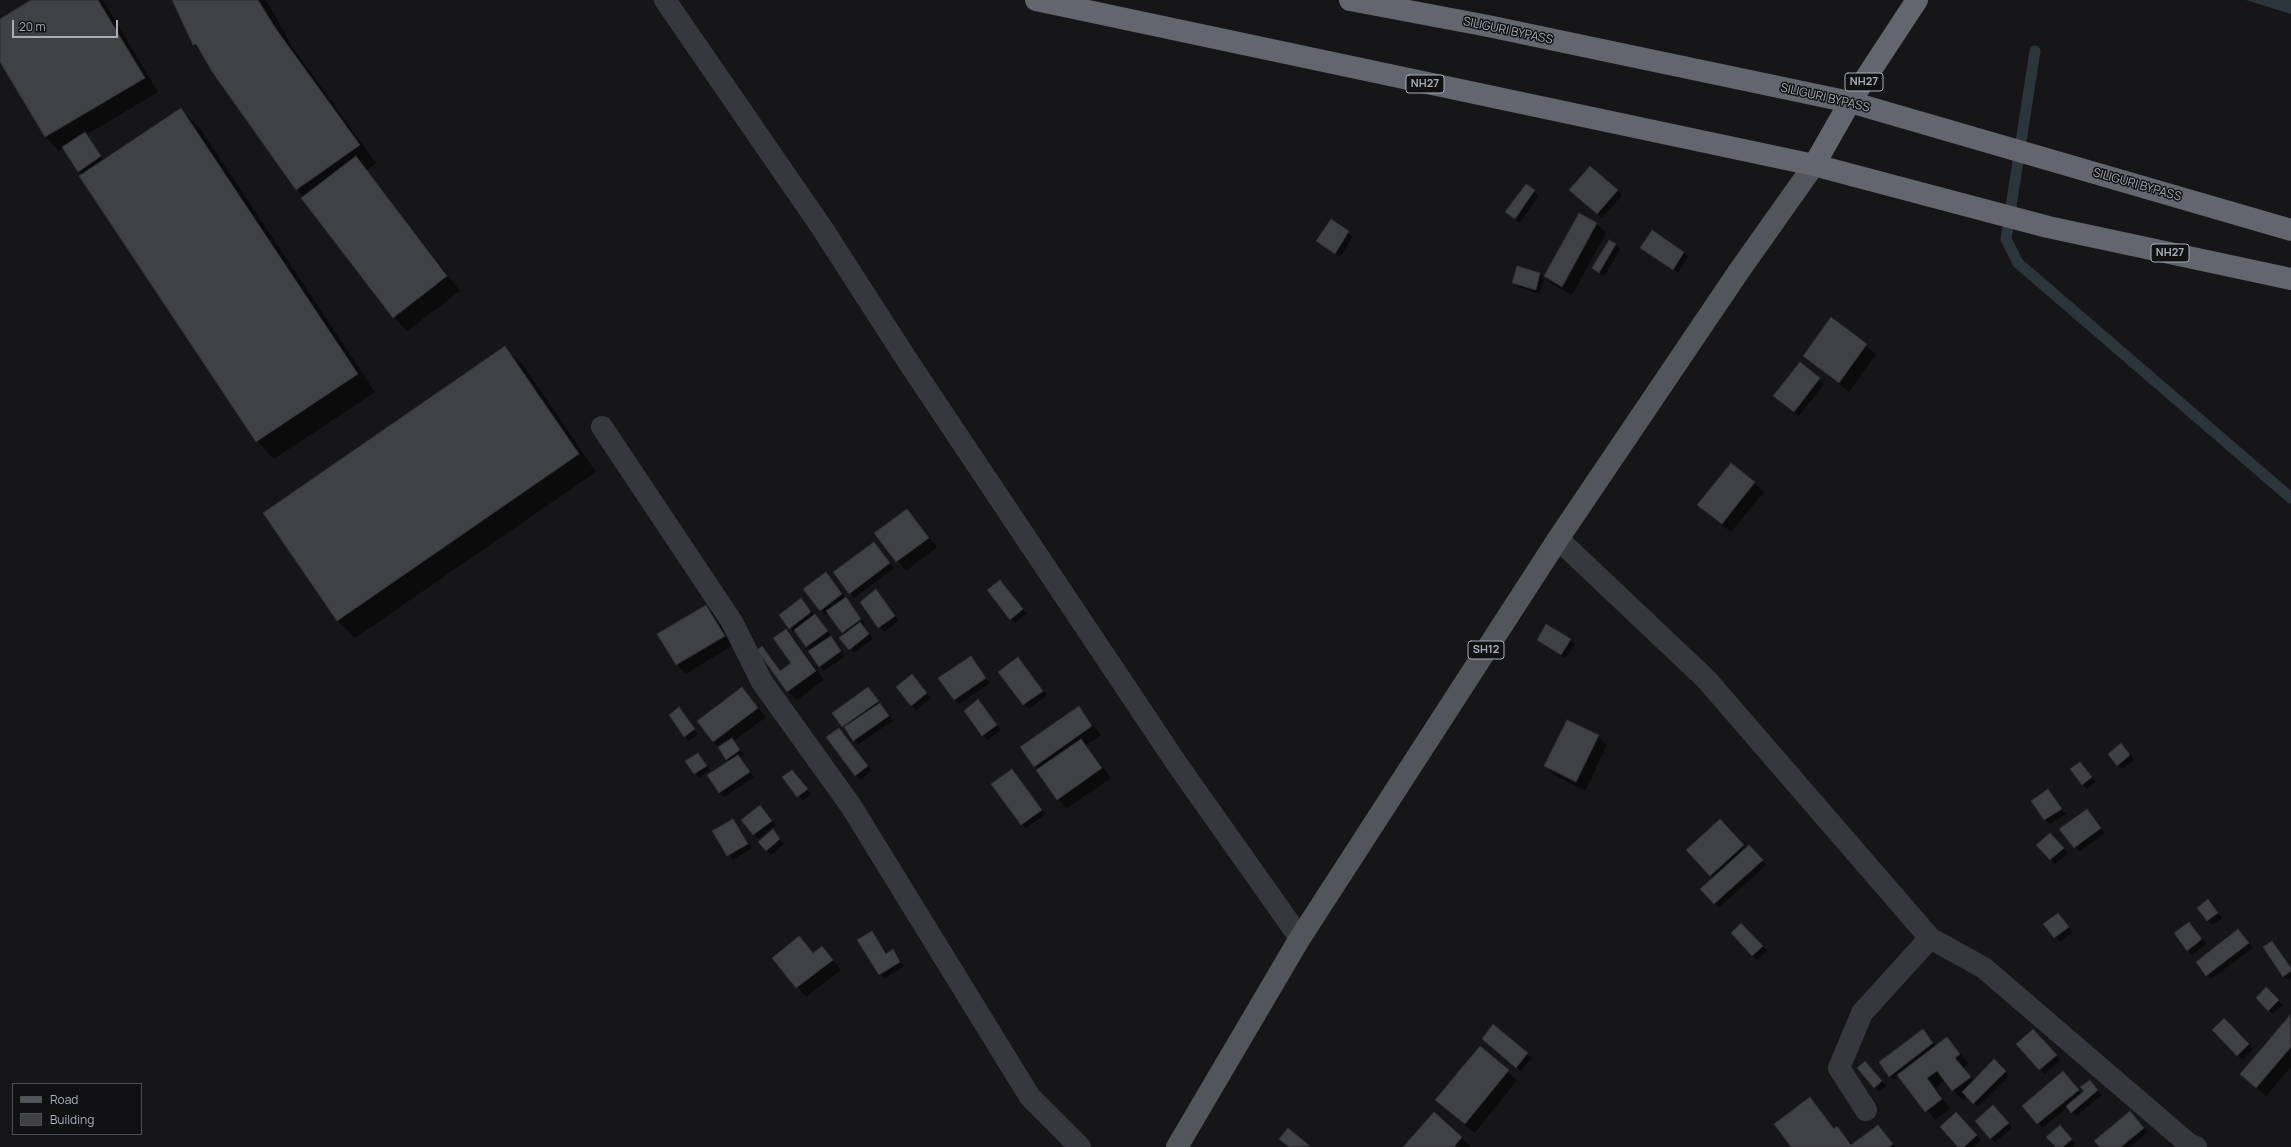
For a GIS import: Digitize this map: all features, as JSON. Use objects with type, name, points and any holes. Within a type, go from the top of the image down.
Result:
[{"type":"highway","name":"NH27","points":[[1036,0],[1814,165],[2048,226],[2291,279]]},
{"type":"highway","name":"SILIGURI BYPASS","points":[[1350,0],[1488,26],[1850,102],[2291,230]]},
{"type":"highway","name":"NH27","points":[[1814,165],[1850,102],[1917,0]]},
{"type":"main road","name":"SH12","points":[[1177,1147],[1300,938],[1558,539],[1739,271],[1814,165]]},
{"type":"street","points":[[665,0],[822,228],[909,363],[1177,764],[1300,938]]},
{"type":"street","points":[[602,427],[732,622],[762,682],[851,806],[1030,1097],[1080,1147]]},
{"type":"street","points":[[1558,539],[1706,679],[1930,938],[1984,968],[2190,1144],[2196,1147]]},
{"type":"street","points":[[1866,1110],[1839,1068],[1862,1013],[1930,938]]},
{"type":"shaded area","points":[[2246,0],[2291,0],[2291,14]]},
{"type":"building","points":[[31,0],[98,0],[145,78],[45,137],[0,62],[0,19]]},
{"type":"building","points":[[172,0],[258,0],[276,29],[360,145],[296,190],[213,73],[196,44],[193,45]]},
{"type":"building","points":[[181,108],[358,374],[256,442],[79,176]]},
{"type":"building","points":[[85,132],[101,156],[78,172],[62,147]]},
{"type":"building","points":[[356,156],[447,276],[393,318],[301,198]]},
{"type":"building","points":[[1590,166],[1618,190],[1597,214],[1569,190]]},
{"type":"building","points":[[1526,184],[1535,190],[1515,219],[1505,212]]},
{"type":"building","points":[[1579,213],[1597,223],[1562,287],[1544,276]]},
{"type":"building","points":[[1331,219],[1349,231],[1335,254],[1316,241]]},
{"type":"building","points":[[1652,230],[1684,252],[1673,270],[1640,248]]},
{"type":"building","points":[[1609,240],[1616,244],[1599,273],[1592,268]]},
{"type":"building","points":[[1517,266],[1540,273],[1536,290],[1512,283]]},
{"type":"building","points":[[1831,317],[1867,344],[1839,383],[1803,356]]},
{"type":"building","points":[[505,346],[579,454],[337,621],[263,513]]},
{"type":"building","points":[[1800,362],[1820,378],[1794,412],[1773,396]]},
{"type":"building","points":[[1731,463],[1755,482],[1722,524],[1697,505]]},
{"type":"building","points":[[907,509],[929,538],[896,562],[874,533]]},
{"type":"building","points":[[874,542],[890,563],[849,594],[833,572]]},
{"type":"building","points":[[826,572],[842,594],[820,611],[803,589]]},
{"type":"building","points":[[1000,580],[1023,609],[1010,620],[987,590]]},
{"type":"building","points":[[876,589],[895,616],[878,628],[860,602]]},
{"type":"building","points":[[846,597],[861,619],[842,633],[826,611]]},
{"type":"building","points":[[801,598],[811,612],[789,629],[779,615]]},
{"type":"building","points":[[706,605],[725,636],[676,665],[657,634]]},
{"type":"building","points":[[815,614],[828,631],[806,647],[794,630]]},
{"type":"building","points":[[860,622],[869,634],[849,650],[839,638]]},
{"type":"building","points":[[1546,624],[1571,639],[1561,655],[1537,640]]},
{"type":"building","points":[[786,629],[816,671],[787,692],[757,650],[762,646],[780,671],[791,663],[773,638]]},
{"type":"building","points":[[831,636],[841,651],[819,667],[808,651]]},
{"type":"building","points":[[971,656],[986,678],[954,700],[938,678]]},
{"type":"building","points":[[1018,657],[1043,691],[1023,705],[998,672]]},
{"type":"building","points":[[912,674],[927,693],[911,706],[896,687]]},
{"type":"building","points":[[742,687],[758,708],[713,742],[697,721]]},
{"type":"building","points":[[868,687],[879,701],[842,727],[832,713]]},
{"type":"building","points":[[978,699],[997,725],[982,736],[964,711]]},
{"type":"building","points":[[880,703],[889,716],[853,741],[844,727]]},
{"type":"building","points":[[1079,706],[1092,726],[1034,767],[1020,747]]},
{"type":"building","points":[[679,707],[695,729],[684,737],[669,715]]},
{"type":"building","points":[[1567,720],[1599,735],[1576,782],[1544,766]]},
{"type":"building","points":[[839,728],[868,766],[855,776],[826,737]]},
{"type":"building","points":[[732,738],[740,750],[726,760],[718,747]]},
{"type":"building","points":[[1081,739],[1102,768],[1057,800],[1036,770]]},
{"type":"building","points":[[2121,743],[2130,755],[2117,766],[2108,754]]},
{"type":"building","points":[[698,753],[707,766],[694,774],[685,761]]},
{"type":"building","points":[[738,755],[750,772],[719,793],[707,775]]},
{"type":"building","points":[[2080,762],[2092,777],[2082,785],[2070,769]]},
{"type":"building","points":[[1012,769],[1042,810],[1021,825],[991,784]]},
{"type":"building","points":[[792,770],[808,789],[797,797],[782,777]]},
{"type":"building","points":[[2048,789],[2062,809],[2044,820],[2031,801]]},
{"type":"building","points":[[760,805],[772,821],[753,835],[741,820]]},
{"type":"building","points":[[2087,809],[2101,828],[2074,848],[2059,829]]},
{"type":"building","points":[[733,819],[748,844],[727,856],[712,831]]},
{"type":"building","points":[[1720,819],[1744,845],[1710,876],[1686,850]]},
{"type":"building","points":[[773,829],[780,839],[766,851],[758,842]]},
{"type":"building","points":[[2050,833],[2064,848],[2050,860],[2036,845]]},
{"type":"building","points":[[1749,845],[1763,860],[1714,904],[1700,889]]},
{"type":"building","points":[[2208,899],[2218,913],[2207,921],[2197,908]]},
{"type":"building","points":[[2058,913],[2069,927],[2054,938],[2043,924]]},
{"type":"building","points":[[2189,922],[2202,939],[2187,951],[2174,933]]},
{"type":"building","points":[[1741,923],[1763,946],[1752,956],[1731,933]]},
{"type":"building","points":[[2238,929],[2249,943],[2206,976],[2196,962]]},
{"type":"building","points":[[872,931],[886,954],[893,949],[900,962],[879,975],[857,940]]},
{"type":"building","points":[[799,936],[813,953],[822,946],[833,960],[796,988],[772,958]]},
{"type":"building","points":[[2272,941],[2291,968],[2291,971],[2283,977],[2263,947]]},
{"type":"building","points":[[2266,987],[2279,1000],[2268,1011],[2256,998]]},
{"type":"building","points":[[2290,1015],[2291,1047],[2256,1088],[2240,1074]]},
{"type":"building","points":[[2224,1018],[2249,1044],[2237,1056],[2212,1030]]},
{"type":"building","points":[[1493,1024],[1528,1053],[1516,1068],[1482,1039]]},
{"type":"building","points":[[1923,1029],[1933,1043],[1889,1077],[1879,1062]]},
{"type":"building","points":[[2033,1029],[2057,1055],[2039,1070],[2016,1044]]},
{"type":"building","points":[[1947,1037],[1960,1054],[1955,1058],[1971,1077],[1952,1091],[1937,1071],[1927,1078],[1942,1099],[1925,1112],[1897,1075]]},
{"type":"building","points":[[1480,1046],[1509,1070],[1465,1124],[1435,1100]]},
{"type":"building","points":[[1994,1059],[2006,1071],[1973,1104],[1962,1092]]},
{"type":"building","points":[[1865,1061],[1882,1081],[1874,1088],[1857,1068]]},
{"type":"building","points":[[2063,1071],[2079,1090],[2037,1124],[2022,1106]]},
{"type":"building","points":[[2090,1080],[2098,1090],[2071,1113],[2066,1106],[2084,1091],[2080,1087]]},
{"type":"building","points":[[1810,1097],[1834,1129],[1837,1126],[1851,1145],[1878,1125],[1893,1144],[1889,1147],[1791,1147],[1774,1124]]},
{"type":"building","points":[[1993,1105],[2009,1123],[1990,1139],[1975,1121]]},
{"type":"building","points":[[2130,1111],[2144,1128],[2121,1147],[2100,1147],[2094,1141]]},
{"type":"building","points":[[1434,1112],[1462,1137],[1454,1147],[1403,1147]]},
{"type":"building","points":[[1956,1112],[1977,1135],[1964,1147],[1958,1147],[1940,1127]]},
{"type":"building","points":[[2060,1125],[2072,1139],[2063,1147],[2056,1147],[2046,1137]]},
{"type":"building","points":[[1288,1128],[1310,1146],[1289,1147],[1279,1139]]},
{"type":"waterway","points":[[2035,51],[2006,239],[2018,263],[2291,498]]}]
